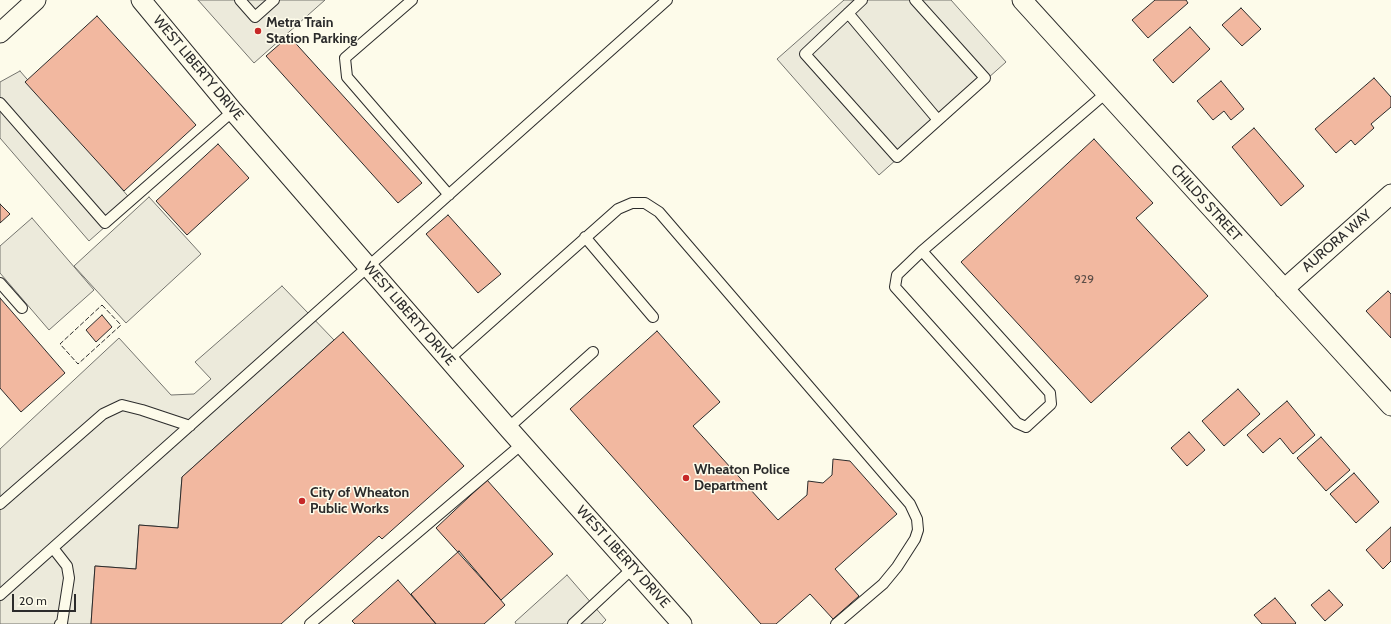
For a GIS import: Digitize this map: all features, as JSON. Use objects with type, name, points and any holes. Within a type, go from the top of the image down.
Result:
[{"type":"street","points":[[0,33],[36,0]]},
{"type":"street","name":"WEST LIBERTY DRIVE","points":[[141,0],[233,110],[508,428],[682,624]]},
{"type":"street","name":"CHILDS STREET","points":[[1022,0],[1391,406]]},
{"type":"street","name":"AURORA WAY","points":[[1284,289],[1391,194]]},
{"type":"lane","points":[[240,0],[255,17],[274,0]]},
{"type":"lane","points":[[412,0],[345,58],[347,77],[449,195]]},
{"type":"lane","points":[[0,595],[667,0]]},
{"type":"lane","points":[[862,0],[805,54],[897,156],[985,78],[914,0]]},
{"type":"lane","points":[[848,13],[938,120]]},
{"type":"lane","points":[[922,251],[1050,393],[1051,404],[1026,427],[1017,424],[895,287],[897,275],[922,251],[1106,92]]},
{"type":"lane","points":[[0,103],[105,223],[233,110]]},
{"type":"lane","points":[[449,359],[618,209],[632,203],[645,203],[659,212],[910,504],[917,519],[918,530],[915,539],[897,567],[883,584],[836,624]]},
{"type":"lane","points":[[586,238],[653,317]]},
{"type":"lane","points":[[0,283],[22,308]]},
{"type":"lane","points":[[508,428],[593,352]]},
{"type":"lane","points":[[0,504],[103,414],[122,405],[190,426]]},
{"type":"lane","points":[[310,624],[522,444]]},
{"type":"lane","points":[[53,548],[67,566],[70,578],[62,623],[60,624]]},
{"type":"lane","points":[[573,624],[633,568]]},
{"type":"shaded area","name":"Metra Train Station Parking","points":[[198,0],[325,0],[254,63]]},
{"type":"shaded area","points":[[844,0],[951,0],[1006,62],[879,175],[777,59]]},
{"type":"shaded area","points":[[20,71],[133,202],[89,241],[0,138],[0,82]]},
{"type":"shaded area","points":[[149,197],[201,254],[126,323],[74,266]]},
{"type":"shaded area","points":[[32,218],[94,290],[49,330],[0,273],[0,246]]},
{"type":"shaded area","points":[[282,286],[334,340],[182,477],[178,528],[139,525],[136,569],[95,566],[91,624],[0,624],[0,449],[119,338],[171,395],[194,394],[211,379],[195,362]]},
{"type":"shaded area","points":[[567,575],[606,620],[602,624],[516,624],[515,622]]},
{"type":"building","points":[[1155,0],[1186,0],[1188,3],[1148,38],[1132,20]]},
{"type":"building","points":[[1241,8],[1261,29],[1242,46],[1222,25]]},
{"type":"building","points":[[97,16],[196,125],[124,191],[25,82]]},
{"type":"building","points":[[1190,27],[1210,49],[1173,83],[1153,60]]},
{"type":"building","points":[[289,36],[422,183],[398,203],[266,56]]},
{"type":"building","points":[[1374,78],[1391,97],[1391,107],[1371,124],[1374,128],[1355,145],[1351,140],[1336,153],[1315,129]]},
{"type":"building","points":[[1221,81],[1244,109],[1231,120],[1224,111],[1213,120],[1197,101]]},
{"type":"building","points":[[1254,128],[1304,186],[1281,206],[1232,147]]},
{"type":"building","points":[[1094,139],[1153,203],[1136,218],[1208,296],[1091,403],[961,262]]},
{"type":"building","points":[[218,144],[249,178],[187,235],[156,201]]},
{"type":"building","points":[[0,204],[10,214],[0,223]]},
{"type":"building","points":[[448,215],[501,274],[478,293],[426,234]]},
{"type":"building","points":[[1388,291],[1391,294],[1391,338],[1366,311]]},
{"type":"building","points":[[0,298],[65,373],[21,412],[0,388]]},
{"type":"building","points":[[102,315],[112,327],[96,342],[86,330]]},
{"type":"building","name":"Wheaton Police Department","points":[[657,331],[720,402],[693,426],[778,520],[807,495],[808,481],[823,483],[832,475],[833,459],[850,461],[897,514],[835,569],[859,596],[833,619],[810,594],[776,624],[761,624],[570,409]]},
{"type":"building","name":"City of Wheaton Public Works","points":[[343,332],[464,466],[382,539],[379,536],[281,624],[91,624],[95,566],[136,569],[139,525],[178,528],[182,477]]},
{"type":"building","points":[[1238,389],[1260,414],[1224,446],[1202,421]]},
{"type":"building","points":[[1287,401],[1315,435],[1293,454],[1280,438],[1263,453],[1247,435]]},
{"type":"building","points":[[1189,432],[1205,450],[1187,466],[1171,448]]},
{"type":"building","points":[[1321,437],[1350,470],[1326,491],[1297,458]]},
{"type":"building","points":[[1354,473],[1379,502],[1356,523],[1330,494]]},
{"type":"building","points":[[487,480],[553,554],[501,600],[436,528]]},
{"type":"building","points":[[1391,527],[1391,561],[1383,569],[1366,550]]},
{"type":"building","points":[[459,551],[505,605],[484,624],[436,624],[411,594]]},
{"type":"building","points":[[398,580],[436,624],[355,624],[352,621]]},
{"type":"building","points":[[1329,590],[1343,605],[1325,621],[1311,605]]},
{"type":"building","points":[[1275,598],[1296,623],[1295,624],[1262,624],[1254,615]]},
{"type":"fence","points":[[102,305],[121,325],[78,364],[60,344],[102,305]]},
{"type":"place","name":"Metra Train Station Parking","points":[[258,31]]},
{"type":"place","name":"Wheaton Police Department","points":[[686,478]]},
{"type":"place","name":"City of Wheaton Public Works","points":[[302,501]]}]
